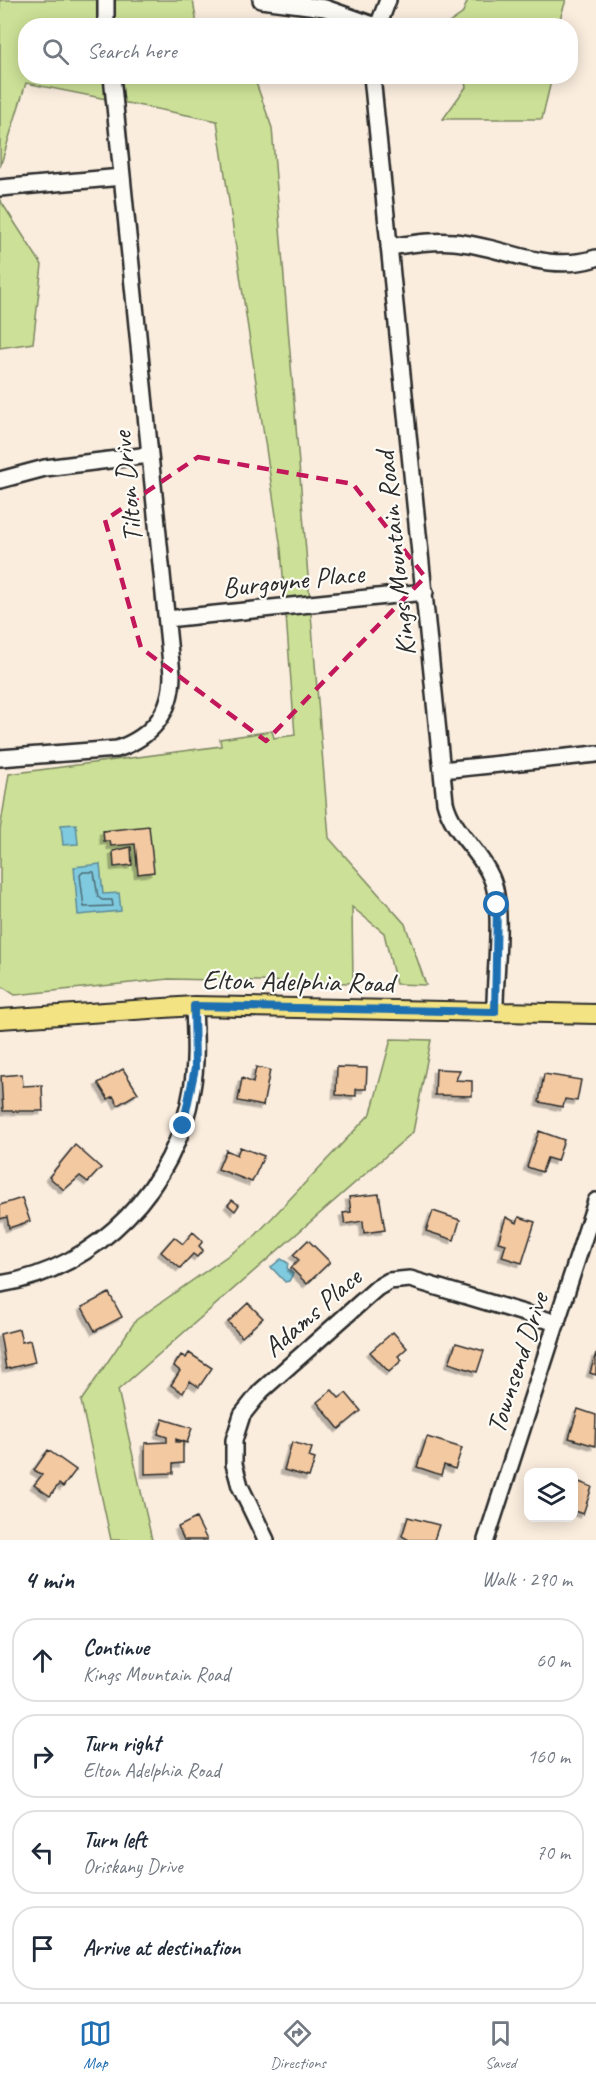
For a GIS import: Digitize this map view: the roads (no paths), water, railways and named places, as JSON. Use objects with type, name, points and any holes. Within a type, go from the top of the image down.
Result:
[{"type":"main road","name":"Elton Adelphia Road","points":[[0,1019],[194,1006],[596,1014]]},
{"type":"street","points":[[106,0],[106,18]]},
{"type":"street","points":[[261,0],[325,8],[354,18]]},
{"type":"street","points":[[380,18],[388,0]]},
{"type":"street","name":"Tilton Drive","points":[[0,758],[117,749],[143,737],[163,714],[171,694],[172,674],[167,619],[113,84]]},
{"type":"street","name":"Kings Mountain Road","points":[[373,84],[447,810],[454,826],[487,868],[496,892],[495,1012]]},
{"type":"street","points":[[0,188],[122,177]]},
{"type":"street","points":[[389,246],[454,242],[551,264],[577,263],[596,258]]},
{"type":"street","points":[[0,480],[45,468],[149,455]]},
{"type":"street","name":"Burgoyne Place","points":[[167,619],[424,592]]},
{"type":"street","points":[[442,770],[596,754]]},
{"type":"street","points":[[0,1284],[63,1263],[92,1247],[121,1224],[150,1191],[169,1160],[189,1104],[195,1049],[194,1006]]},
{"type":"street","name":"Townsend Drive","points":[[489,1539],[596,1201]]},
{"type":"street","name":"Adams Place","points":[[266,1540],[240,1486],[234,1464],[234,1440],[242,1415],[261,1390],[377,1288],[389,1281],[410,1279],[556,1323]]},
{"type":"water","points":[[76,824],[78,844],[63,845],[61,825]]},
{"type":"water","points":[[100,864],[103,894],[119,893],[121,911],[78,915],[74,867]]},
{"type":"water","points":[[281,1259],[288,1263],[287,1268],[293,1274],[289,1281],[285,1282],[271,1267]]}]
